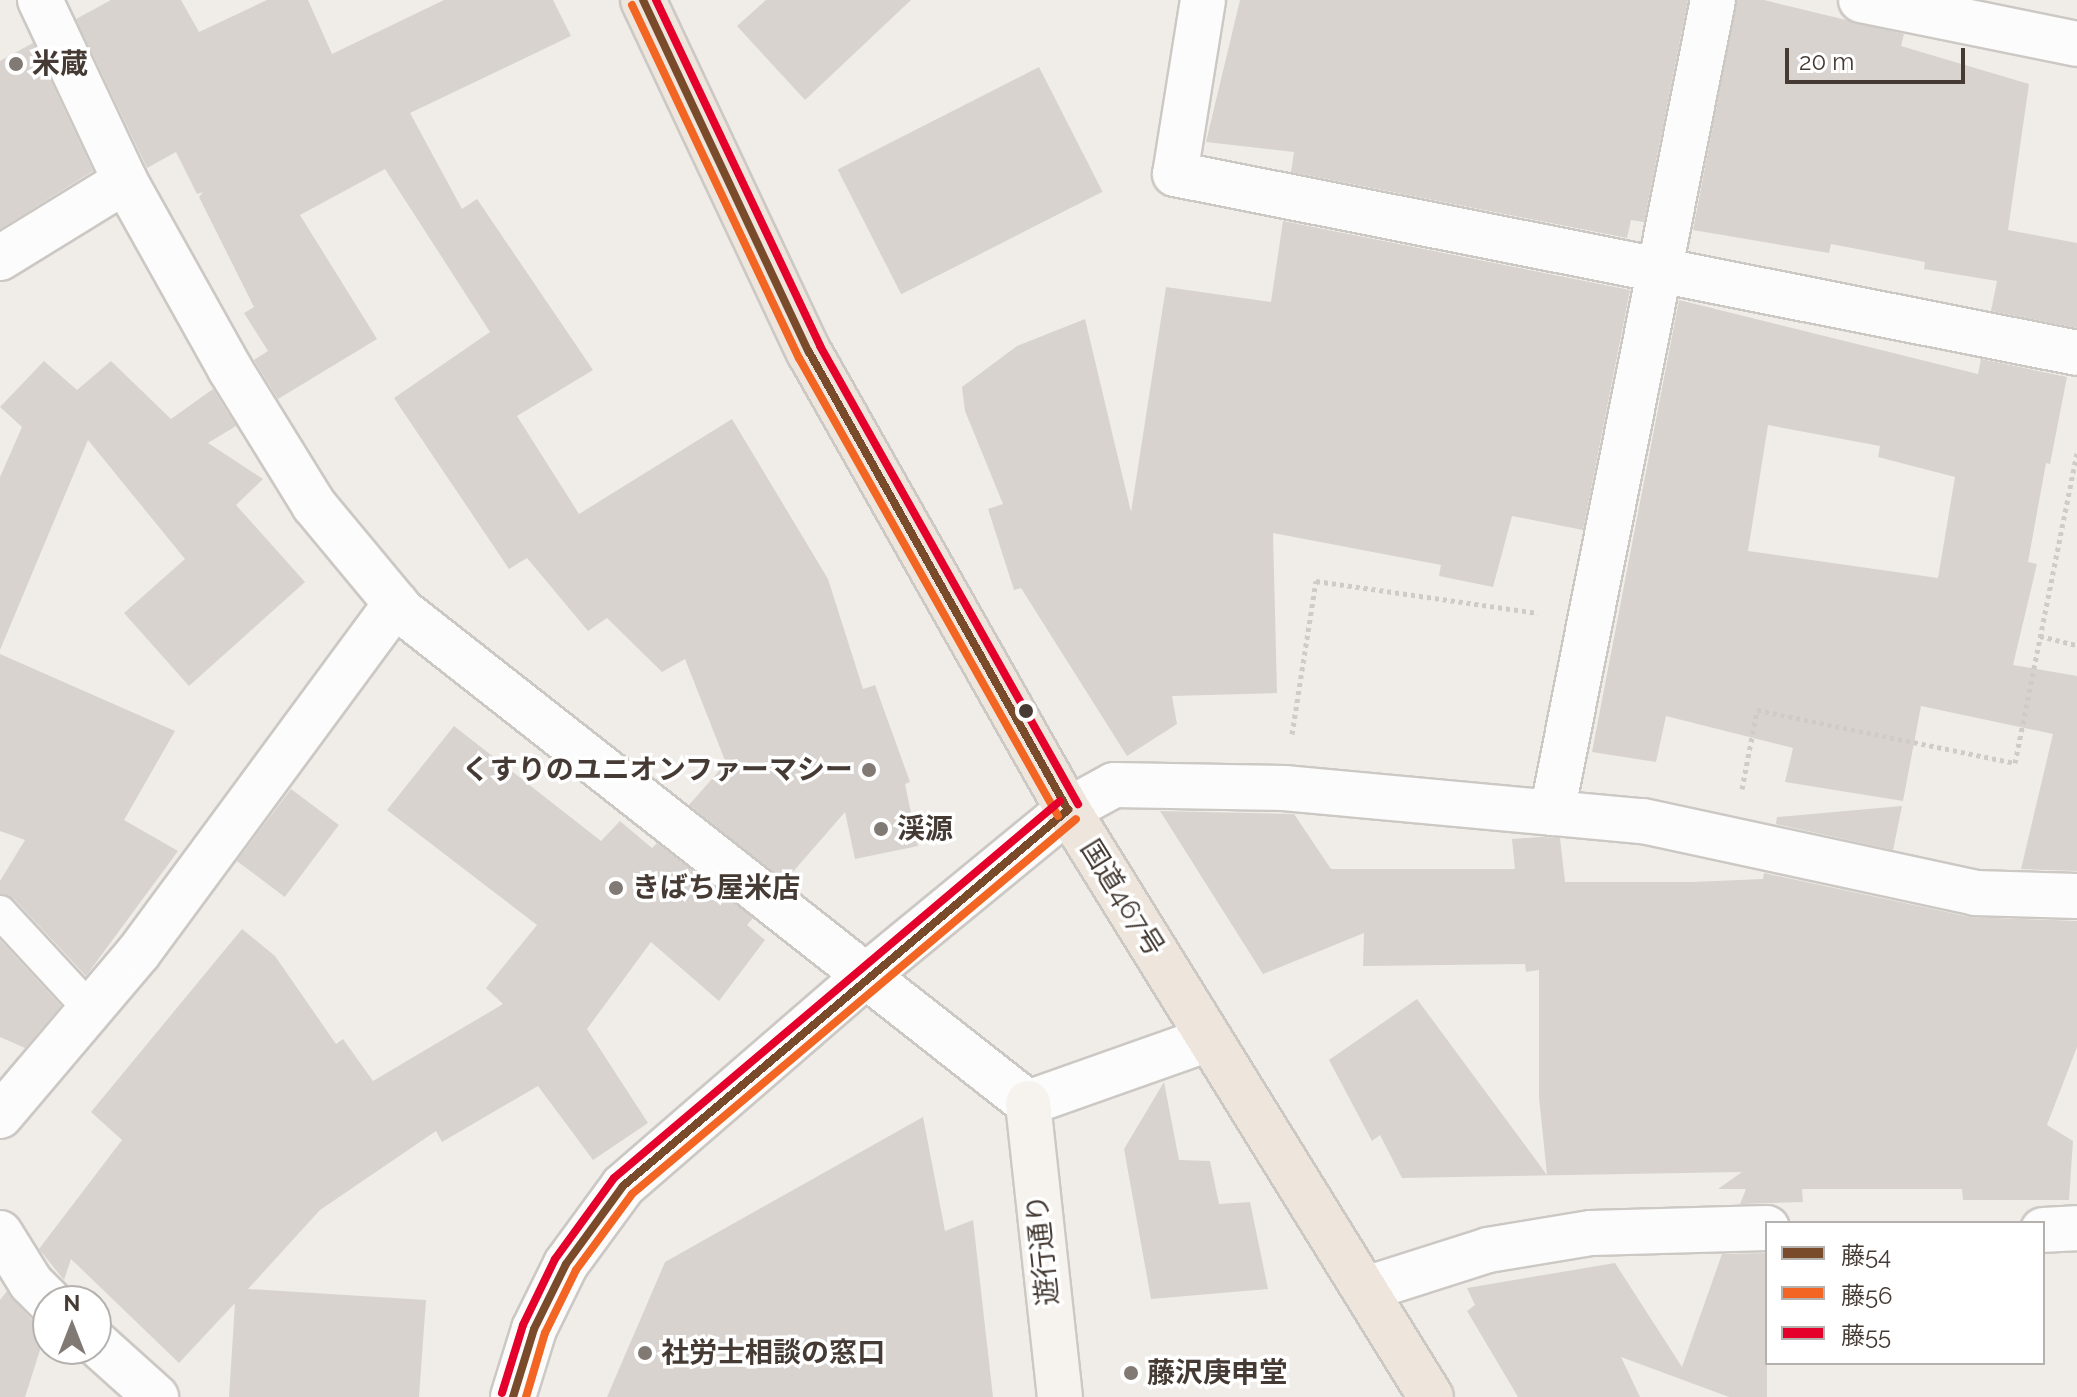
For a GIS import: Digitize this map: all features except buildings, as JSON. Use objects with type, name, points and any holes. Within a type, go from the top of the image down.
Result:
[{"type":"highway","name":"国道467号","points":[[643,0],[809,352],[1068,810],[1431,1397]]},
{"type":"main road","name":"遊行通り","points":[[1028,1103],[1060,1397]]},
{"type":"street","points":[[1203,0],[1175,174],[1659,273],[2077,353]]},
{"type":"street","points":[[1552,813],[1713,0]]},
{"type":"street","points":[[1861,0],[2077,44]]},
{"type":"street","points":[[44,1],[125,181],[314,505],[396,604],[575,751],[868,974],[1028,1103],[1209,1039]]},
{"type":"street","points":[[0,258],[125,181]]},
{"type":"street","points":[[4,1104],[139,952],[396,604]]},
{"type":"street","points":[[513,1397],[534,1329],[566,1264],[623,1186],[868,974],[1068,810],[1114,785],[1284,788],[1643,821],[1975,893],[2077,896]]},
{"type":"street","points":[[1366,1289],[1488,1250],[1591,1233],[1765,1228]]},
{"type":"street","points":[[2045,1230],[2077,1228]]},
{"type":"street","points":[[0,1233],[33,1285]]},
{"type":"street","points":[[112,1357],[156,1397]]},
{"type":"lane","points":[[0,912],[89,1008]]},
{"type":"path","points":[[1732,841],[1757,710],[2015,763],[2077,453]]},
{"type":"path","points":[[1284,788],[1316,581],[1590,620]]},
{"type":"path","points":[[2040,636],[2077,645]]},
{"type":"transit line","name":"藤54","points":[[643,0],[809,352],[1068,810]]},
{"type":"transit line","name":"藤55","points":[[656,0],[820,346],[1078,804]]},
{"type":"transit line","name":"藤56","points":[[632,5],[799,358],[1058,816]]},
{"type":"transit line","name":"藤55","points":[[502,1393],[523,1325],[555,1259],[614,1178],[1060,801]]},
{"type":"transit line","name":"藤54","points":[[513,1397],[534,1329],[566,1264],[623,1186],[1068,810]]},
{"type":"transit line","name":"藤56","points":[[526,1397],[545,1333],[576,1270],[632,1194],[1076,819]]},
{"type":"place","name":"米蔵","points":[[16,64]]},
{"type":"place","name":"くすりのユニオンファーマシー","points":[[869,770]]},
{"type":"place","name":"渓源","points":[[881,829]]},
{"type":"place","name":"きばち屋米店","points":[[616,888]]},
{"type":"place","name":"社労士相談の窓口","points":[[645,1353]]},
{"type":"place","name":"藤沢庚申堂","points":[[1131,1373]]}]
